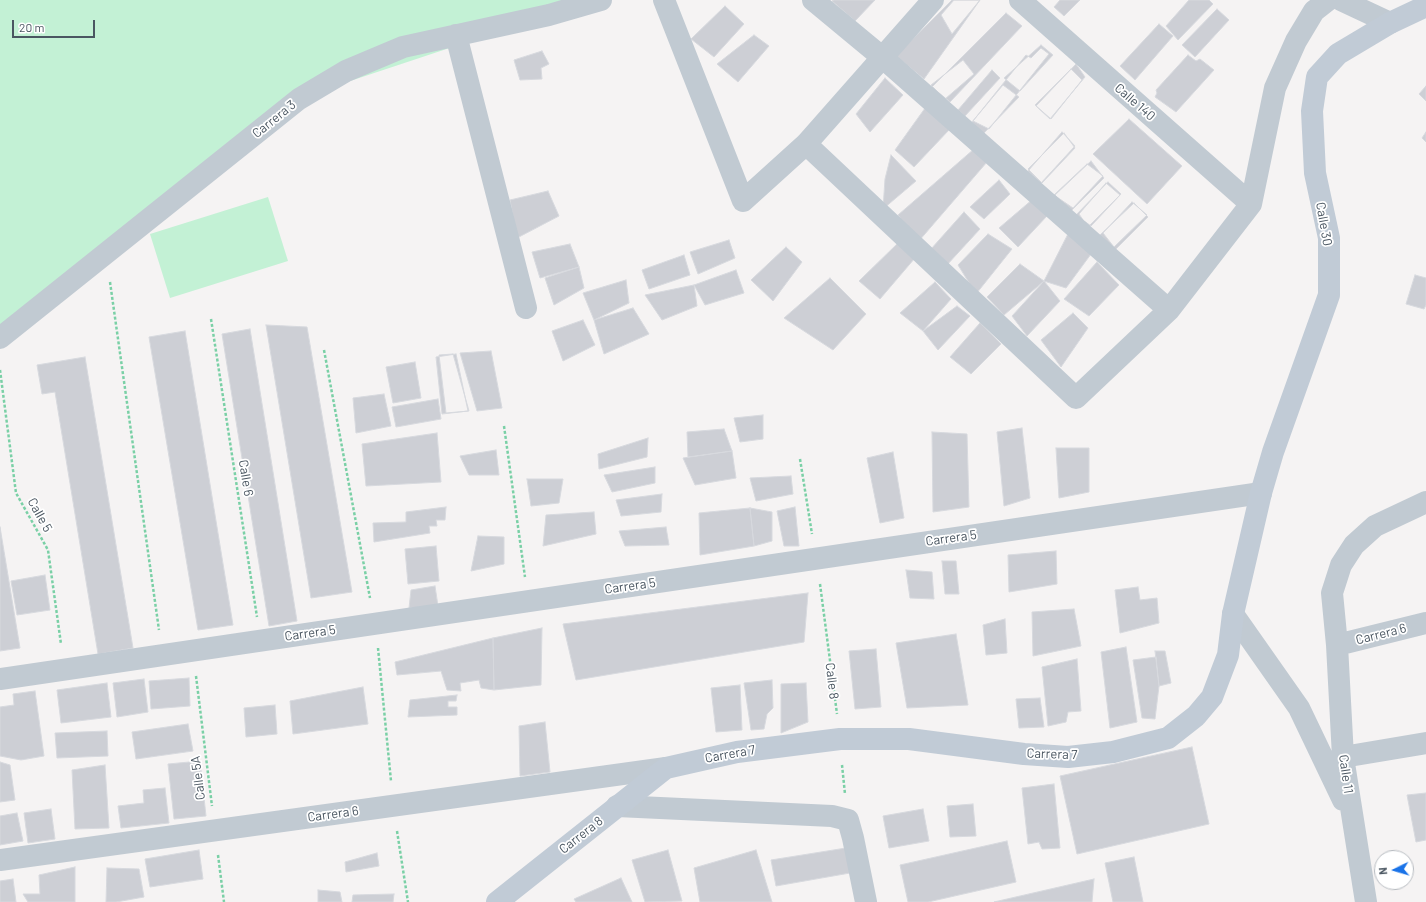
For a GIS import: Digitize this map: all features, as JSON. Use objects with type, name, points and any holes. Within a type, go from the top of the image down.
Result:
[{"type":"street","name":"Carrera 3","points":[[0,338],[299,99],[346,71],[403,47],[549,15],[601,0]]},
{"type":"street","points":[[664,0],[743,201],[806,144],[933,0]]},
{"type":"street","points":[[813,0],[883,58],[1169,310]]},
{"type":"street","name":"Calle 140","points":[[1020,0],[1250,204]]},
{"type":"street","points":[[806,144],[1076,398],[1169,310],[1250,204],[1275,88],[1296,41],[1310,17],[1314,11],[1328,0]]},
{"type":"street","points":[[1341,0],[1390,23]]},
{"type":"street","name":"Calle 30","points":[[1261,492],[1273,452],[1329,295],[1329,238],[1314,173],[1312,111],[1317,77],[1338,54],[1390,23],[1426,6]]},
{"type":"street","points":[[456,35],[526,308]]},
{"type":"street","name":"Carrera 5","points":[[0,679],[1261,492]]},
{"type":"street","name":"Carrera 7","points":[[666,768],[736,752],[840,739],[908,739],[1024,754],[1068,757],[1113,752],[1168,738],[1196,716],[1212,697],[1228,654],[1233,614],[1261,492]]},
{"type":"street","points":[[1337,645],[1332,593],[1341,565],[1354,545],[1376,526],[1426,502]]},
{"type":"street","points":[[1233,614],[1299,708],[1353,823]]},
{"type":"street","name":"Carrera 6","points":[[1337,645],[1426,623]]},
{"type":"street","name":"Calle 11","points":[[1337,645],[1343,757],[1366,902]]},
{"type":"street","points":[[1343,757],[1426,743]]},
{"type":"street","name":"Carrera 6","points":[[0,860],[666,768]]},
{"type":"street","name":"Carrera 8","points":[[497,902],[666,768]]},
{"type":"street","points":[[617,806],[832,816],[848,820],[866,902]]},
{"type":"path","points":[[106,254],[163,655]]},
{"type":"path","name":"Calle 6","points":[[211,318],[261,641]]},
{"type":"path","name":"Calle 5","points":[[0,370],[16,493],[48,550],[65,670]]},
{"type":"path","points":[[504,426],[528,601]]},
{"type":"path","name":"Calle 8","points":[[800,459],[816,558],[840,739],[848,820]]},
{"type":"path","name":"Calle 5A","points":[[194,651],[214,831],[224,902]]},
{"type":"green space","points":[[0,0],[601,0],[549,15],[326,89],[0,338]]},
{"type":"green space","points":[[268,197],[288,261],[170,298],[150,234]]},
{"type":"building","points":[[875,0],[855,21],[832,1]]},
{"type":"building","points":[[952,0],[980,0],[924,79],[896,56]]},
{"type":"building","points":[[954,0],[980,0],[952,34],[941,15]]},
{"type":"building","points":[[1060,0],[1080,0],[1064,16],[1054,7]]},
{"type":"building","points":[[1189,0],[1209,0],[1213,4],[1178,40],[1166,26]]},
{"type":"building","points":[[725,6],[744,24],[714,57],[691,39]]},
{"type":"building","points":[[1217,9],[1229,20],[1195,57],[1182,45]]},
{"type":"building","points":[[1006,13],[1022,26],[950,102],[932,87]]},
{"type":"building","points":[[1159,24],[1173,36],[1135,80],[1120,66]]},
{"type":"building","points":[[754,35],[769,46],[738,82],[717,64]]},
{"type":"building","points":[[1041,45],[1053,55],[1020,91],[1004,78]]},
{"type":"building","points":[[1041,48],[1049,54],[989,129],[973,121],[1026,55],[1031,58]]},
{"type":"building","points":[[542,51],[549,64],[541,68],[542,79],[520,80],[514,60]]},
{"type":"building","points":[[1188,55],[1196,61],[1200,59],[1214,70],[1176,112],[1155,97],[1157,93],[1156,90]]},
{"type":"building","points":[[963,60],[974,74],[945,99],[931,85]]},
{"type":"building","points":[[1076,64],[1085,77],[1050,119],[1036,106]]},
{"type":"building","points":[[1071,69],[1082,80],[1051,119],[1035,105]]},
{"type":"building","points":[[992,70],[1000,78],[965,116],[958,110]]},
{"type":"building","points":[[885,78],[903,95],[870,132],[856,114]]},
{"type":"building","points":[[1003,85],[1019,97],[983,134],[972,122]]},
{"type":"building","points":[[1426,86],[1426,101],[1419,94]]},
{"type":"building","points":[[928,104],[949,130],[914,167],[895,150]]},
{"type":"building","points":[[1129,119],[1182,166],[1147,204],[1093,154]]},
{"type":"building","points":[[1062,132],[1075,146],[1041,183],[1028,171]]},
{"type":"building","points":[[1426,132],[1426,142],[1422,138]]},
{"type":"building","points":[[1064,133],[1075,148],[1042,183],[1028,169]]},
{"type":"building","points":[[974,149],[987,162],[918,242],[898,215]]},
{"type":"building","points":[[891,155],[916,181],[883,209],[885,179]]},
{"type":"building","points":[[1091,161],[1104,178],[1070,212],[1055,195]]},
{"type":"building","points":[[1087,164],[1103,176],[1073,208],[1054,195]]},
{"type":"building","points":[[999,180],[1010,194],[984,219],[970,207]]},
{"type":"building","points":[[1108,182],[1121,194],[1091,226],[1076,215]]},
{"type":"building","points":[[1106,183],[1120,195],[1088,227],[1079,214]]},
{"type":"building","points":[[548,191],[559,216],[517,238],[510,200]]},
{"type":"building","points":[[1033,199],[1047,216],[1018,247],[999,228]]},
{"type":"building","points":[[1132,202],[1147,215],[1114,247],[1103,233]]},
{"type":"building","points":[[1134,203],[1148,217],[1114,251],[1100,235]]},
{"type":"building","points":[[964,212],[980,229],[946,266],[931,249]]},
{"type":"building","points":[[1070,230],[1094,250],[1066,288],[1044,281]]},
{"type":"building","points":[[988,234],[1012,249],[976,294],[958,265]]},
{"type":"building","points":[[729,240],[735,258],[698,274],[690,252]]},
{"type":"building","points":[[898,243],[915,258],[880,299],[859,281]]},
{"type":"building","points":[[570,244],[579,267],[540,278],[532,252]]},
{"type":"building","points":[[786,247],[802,262],[773,301],[751,280]]},
{"type":"building","points":[[684,255],[690,275],[649,289],[642,270]]},
{"type":"building","points":[[1097,262],[1119,285],[1089,316],[1064,299]]},
{"type":"building","points":[[1020,264],[1044,281],[1004,315],[987,297]]},
{"type":"building","points":[[579,267],[584,288],[554,305],[545,278]]},
{"type":"building","points":[[736,270],[744,293],[705,305],[694,285]]},
{"type":"building","points":[[1415,275],[1426,278],[1426,305],[1424,309],[1406,304]]},
{"type":"building","points":[[830,278],[866,314],[833,350],[784,318]]},
{"type":"building","points":[[626,280],[629,303],[594,320],[583,293]]},
{"type":"building","points":[[1044,281],[1060,301],[1027,336],[1012,316]]},
{"type":"building","points":[[935,282],[951,299],[923,331],[900,313]]},
{"type":"building","points":[[694,285],[697,306],[662,320],[645,295]]},
{"type":"building","points":[[957,306],[970,316],[938,350],[923,331]]},
{"type":"building","points":[[633,308],[649,334],[604,354],[594,320]]},
{"type":"building","points":[[1073,313],[1088,328],[1061,367],[1041,340]]},
{"type":"building","points":[[583,320],[595,345],[563,361],[552,331]]},
{"type":"building","points":[[980,323],[1001,344],[971,374],[950,357]]},
{"type":"building","points":[[266,325],[307,327],[352,592],[311,598]]},
{"type":"building","points":[[250,329],[297,621],[269,626],[222,334]]},
{"type":"building","points":[[185,331],[233,625],[198,630],[149,337]]},
{"type":"building","points":[[491,351],[502,408],[477,411],[460,353]]},
{"type":"building","points":[[453,354],[469,411],[446,413],[439,355]]},
{"type":"building","points":[[456,354],[468,411],[442,414],[436,357]]},
{"type":"building","points":[[85,357],[133,648],[98,654],[55,392],[42,394],[37,365]]},
{"type":"building","points":[[415,362],[421,398],[393,403],[386,367]]},
{"type":"building","points":[[384,394],[391,426],[356,433],[353,398]]},
{"type":"building","points":[[438,399],[441,419],[396,427],[392,407]]},
{"type":"building","points":[[763,415],[763,439],[740,442],[734,418]]},
{"type":"building","points":[[1022,428],[1030,498],[1004,506],[997,432]]},
{"type":"building","points":[[724,429],[732,451],[688,457],[687,432]]},
{"type":"building","points":[[932,432],[967,434],[969,507],[933,512]]},
{"type":"building","points":[[437,433],[441,482],[366,486],[362,444]]},
{"type":"building","points":[[648,438],[647,457],[599,469],[598,454]]},
{"type":"building","points":[[1056,448],[1089,448],[1089,492],[1059,498]]},
{"type":"building","points":[[496,450],[499,475],[469,475],[460,456]]},
{"type":"building","points":[[732,451],[736,478],[695,485],[683,458]]},
{"type":"building","points":[[893,452],[904,518],[880,523],[867,458]]},
{"type":"building","points":[[655,467],[655,483],[612,492],[604,475]]},
{"type":"building","points":[[791,476],[793,494],[756,501],[750,478]]},
{"type":"building","points":[[527,479],[563,479],[559,503],[531,506]]},
{"type":"building","points":[[662,494],[661,512],[621,516],[616,500]]},
{"type":"building","points":[[446,507],[445,520],[436,520],[437,526],[429,526],[430,533],[374,542],[373,523],[406,522],[406,512]]},
{"type":"building","points":[[795,507],[799,546],[784,546],[777,511]]},
{"type":"building","points":[[750,508],[754,546],[700,555],[699,513]]},
{"type":"building","points":[[750,508],[772,512],[772,541],[754,546]]},
{"type":"building","points":[[594,512],[596,534],[543,546],[546,515]]},
{"type":"building","points":[[0,527],[20,648],[0,651]]},
{"type":"building","points":[[666,527],[669,545],[625,546],[619,531]]},
{"type":"building","points":[[478,536],[504,537],[504,564],[471,571]]},
{"type":"building","points":[[436,546],[439,581],[408,584],[405,549]]},
{"type":"building","points":[[1056,551],[1057,584],[1009,592],[1008,555]]},
{"type":"building","points":[[942,561],[956,561],[959,594],[945,594]]},
{"type":"building","points":[[906,570],[932,572],[934,599],[910,598]]},
{"type":"building","points":[[45,575],[50,610],[17,615],[11,581]]},
{"type":"building","points":[[435,586],[438,606],[409,608],[411,590]]},
{"type":"building","points":[[1138,587],[1140,600],[1157,598],[1159,623],[1120,633],[1115,590]]},
{"type":"building","points":[[808,593],[804,642],[576,680],[563,624]]},
{"type":"building","points":[[1074,609],[1081,646],[1033,656],[1032,612]]},
{"type":"building","points":[[1005,619],[1007,653],[986,655],[983,625]]},
{"type":"building","points":[[542,628],[541,685],[494,690],[493,638]]},
{"type":"building","points":[[956,634],[968,705],[907,708],[896,643]]},
{"type":"building","points":[[493,638],[494,690],[481,688],[479,680],[460,683],[461,691],[447,690],[441,671],[397,675],[395,662]]},
{"type":"building","points":[[1126,647],[1137,722],[1110,728],[1101,652]]},
{"type":"building","points":[[876,649],[881,707],[855,709],[849,651]]},
{"type":"building","points":[[1155,651],[1165,651],[1171,683],[1159,686]]},
{"type":"building","points":[[1156,657],[1159,686],[1155,719],[1142,718],[1133,660]]},
{"type":"building","points":[[1077,659],[1081,711],[1068,712],[1066,722],[1048,726],[1042,667]]},
{"type":"building","points":[[189,678],[190,706],[151,709],[149,681]]},
{"type":"building","points":[[144,679],[148,712],[117,717],[113,683]]},
{"type":"building","points":[[772,680],[773,708],[767,714],[764,729],[751,730],[744,683]]},
{"type":"building","points":[[107,683],[111,717],[61,723],[57,690]]},
{"type":"building","points":[[806,683],[808,722],[781,733],[781,684]]},
{"type":"building","points":[[740,685],[742,730],[716,732],[711,688]]},
{"type":"building","points":[[363,687],[368,724],[293,734],[290,701]]},
{"type":"building","points":[[35,691],[44,756],[21,760],[0,756],[0,707],[14,705],[13,694]]},
{"type":"building","points":[[457,695],[456,701],[448,701],[448,707],[457,707],[457,715],[408,717],[410,700]]},
{"type":"building","points":[[1040,698],[1044,727],[1019,728],[1016,699]]},
{"type":"building","points":[[275,705],[277,734],[246,737],[244,708]]},
{"type":"building","points":[[545,722],[550,772],[520,776],[519,726]]},
{"type":"building","points":[[188,724],[193,751],[136,759],[132,732]]},
{"type":"building","points":[[107,731],[108,756],[57,758],[55,733]]},
{"type":"building","points":[[1192,747],[1209,824],[1077,854],[1060,776]]},
{"type":"building","points":[[200,761],[206,816],[174,819],[168,764]]},
{"type":"building","points":[[0,762],[10,765],[15,800],[0,802]]},
{"type":"building","points":[[105,765],[109,828],[75,829],[72,770]]},
{"type":"building","points":[[1054,784],[1060,848],[1042,849],[1039,842],[1028,844],[1022,788]]},
{"type":"building","points":[[165,788],[169,823],[121,828],[118,806],[144,803],[143,790]]},
{"type":"building","points":[[1426,793],[1426,840],[1416,842],[1407,795]]},
{"type":"building","points":[[973,804],[976,836],[950,837],[947,806]]},
{"type":"building","points":[[51,809],[55,839],[28,843],[24,813]]},
{"type":"building","points":[[923,809],[929,841],[889,848],[883,816]]},
{"type":"building","points":[[17,813],[23,841],[0,845],[0,816]]},
{"type":"building","points":[[1007,841],[1016,882],[928,902],[908,902],[900,865]]},
{"type":"building","points":[[846,848],[850,873],[776,886],[771,860]]},
{"type":"building","points":[[199,850],[203,879],[150,887],[145,859]]},
{"type":"building","points":[[668,850],[682,901],[645,902],[632,860]]},
{"type":"building","points":[[756,850],[772,902],[700,902],[694,868]]},
{"type":"building","points":[[377,853],[379,866],[346,872],[345,862]]},
{"type":"building","points":[[1134,857],[1143,902],[1113,902],[1105,863]]},
{"type":"building","points":[[75,867],[75,902],[28,902],[23,894],[40,894],[39,875]]},
{"type":"building","points":[[107,868],[139,869],[144,897],[116,902],[106,902]]},
{"type":"building","points":[[621,878],[632,902],[576,902],[574,899]]},
{"type":"building","points":[[13,879],[16,902],[0,902],[0,881]]},
{"type":"building","points":[[1094,879],[1092,902],[994,902]]},
{"type":"building","points":[[318,890],[340,892],[342,902],[318,902]]},
{"type":"building","points":[[394,894],[393,902],[352,902],[353,895]]}]
